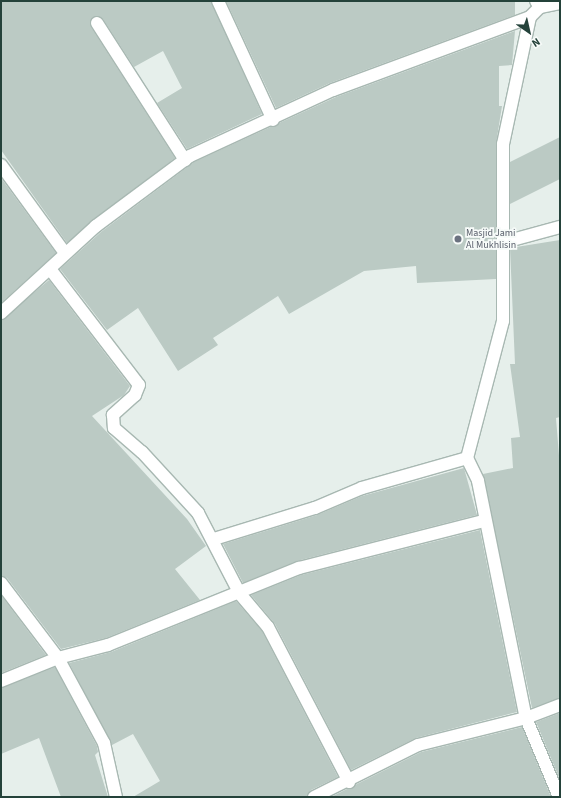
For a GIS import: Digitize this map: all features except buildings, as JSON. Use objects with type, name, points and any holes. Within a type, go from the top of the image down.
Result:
[{"type":"street","points":[[218,1],[273,120]]},
{"type":"street","points":[[559,797],[526,718],[484,521],[478,481],[467,458],[503,321],[505,242],[503,144],[530,16],[538,4],[560,2]]},
{"type":"street","points":[[1,313],[96,226],[185,160],[273,120],[333,90],[530,16]]},
{"type":"street","points":[[97,23],[185,160]]},
{"type":"street","points":[[1,164],[65,253]]},
{"type":"street","points":[[505,242],[560,227]]},
{"type":"street","points":[[50,268],[139,385],[135,395],[113,415],[114,428],[142,452],[198,513],[214,540],[240,594],[268,627],[349,782]]},
{"type":"street","points":[[214,540],[315,508],[362,488],[467,458]]},
{"type":"street","points":[[1,680],[58,658],[108,645],[240,594],[299,568],[484,521]]},
{"type":"street","points":[[1,583],[58,658],[104,743],[116,797]]},
{"type":"street","points":[[314,797],[349,782],[418,745],[526,718],[560,705]]},
{"type":"place","name":"Masjid Jami Al Mukhlisin","points":[[458,239]]}]
